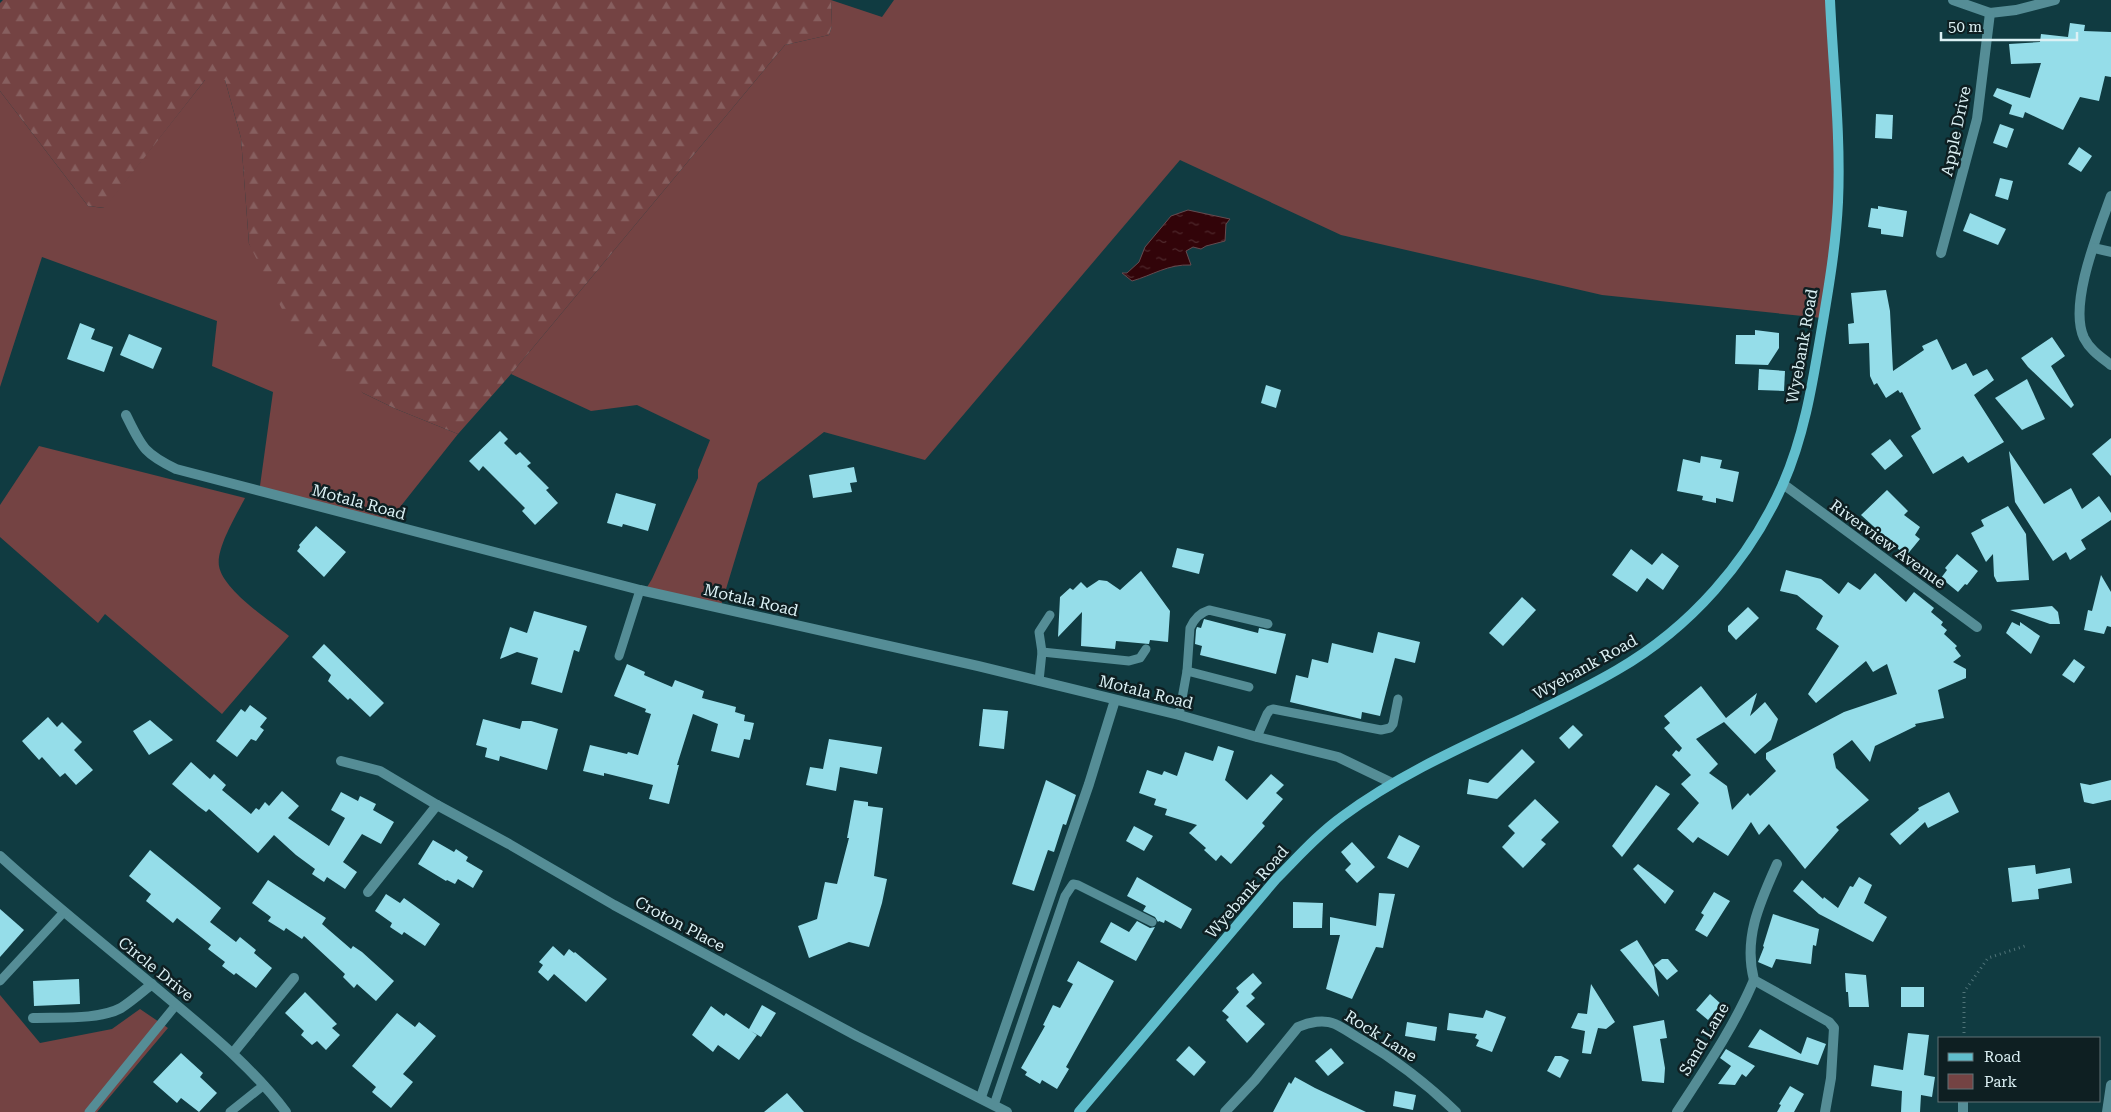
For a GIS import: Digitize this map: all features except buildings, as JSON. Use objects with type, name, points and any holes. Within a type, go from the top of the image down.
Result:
[{"type":"street","name":"Wyebank Road","points":[[1080,1112],[1276,880],[1308,846],[1341,817],[1392,783],[1619,670],[1675,630],[1710,596],[1739,560],[1760,527],[1783,484],[1796,450],[1811,390],[1830,276],[1838,202],[1838,154],[1830,0]]},
{"type":"street","points":[[1953,0],[1990,13],[2016,10],[2055,0]]},
{"type":"street","name":"Apple Drive","points":[[1942,252],[1977,119],[1990,13]]},
{"type":"street","points":[[2111,196],[2080,293],[2079,315],[2081,329],[2085,338],[2094,351],[2111,365]]},
{"type":"street","points":[[2094,248],[2111,252]]},
{"type":"street","name":"Motala Road","points":[[126,415],[140,445],[154,459],[176,469],[640,590],[1179,715],[1256,737],[1338,757],[1392,783]]},
{"type":"street","name":"Riverview Avenue","points":[[1783,484],[1977,627]]},
{"type":"street","points":[[981,1098],[1089,784],[1115,700]]},
{"type":"street","name":"Croton Place","points":[[341,760],[380,771],[436,805],[509,844],[622,910],[857,1036],[1007,1112]]},
{"type":"street","points":[[368,892],[436,805]]},
{"type":"street","name":"Circle Drive","points":[[0,856],[63,913],[234,1053],[286,1112]]},
{"type":"street","points":[[1777,864],[1759,905],[1751,932],[1750,954],[1754,980],[1829,1022],[1834,1028],[1831,1078],[1825,1112]]},
{"type":"street","points":[[234,1053],[294,978]]},
{"type":"street","name":"Sand Lane","points":[[1677,1112],[1719,1046],[1745,1001],[1754,980]]},
{"type":"street","points":[[33,1018],[108,1013],[120,1009],[152,984]]},
{"type":"street","name":"Rock Lane","points":[[1225,1112],[1255,1080],[1298,1028],[1305,1024],[1321,1022],[1334,1023],[1390,1056],[1434,1091],[1456,1112]]},
{"type":"street","points":[[2107,1112],[2111,1085]]},
{"type":"lane","points":[[619,656],[640,590]]},
{"type":"lane","points":[[1179,715],[1187,671],[1190,628],[1193,622],[1203,612],[1208,610],[1268,624]]},
{"type":"lane","points":[[1039,681],[1042,652],[1039,632],[1050,616]]},
{"type":"lane","points":[[1042,652],[1129,661],[1140,658],[1146,649]]},
{"type":"lane","points":[[1187,671],[1249,688]]},
{"type":"lane","points":[[1256,737],[1267,714],[1270,710],[1274,709],[1381,730],[1385,729],[1393,724],[1398,699]]},
{"type":"lane","points":[[994,1104],[1064,896],[1069,887],[1073,884],[1078,885],[1152,922]]},
{"type":"lane","points":[[0,981],[63,913]]},
{"type":"lane","points":[[89,1112],[176,1005]]},
{"type":"lane","points":[[230,1112],[264,1085]]},
{"type":"path","points":[[1964,1037],[1964,992],[1988,958],[2028,945]]},
{"type":"green space","points":[[3,0],[831,0],[832,26],[829,35],[785,45],[511,374],[458,434],[396,409],[363,393],[313,351],[286,317],[249,244],[241,138],[225,80],[205,80],[105,208],[88,206],[0,91],[0,3]]},
{"type":"green space","points":[[831,0],[882,17],[894,0],[1828,0],[1836,201],[1822,318],[1602,295],[1341,235],[1180,160],[925,460],[824,432],[758,483],[720,609],[644,592],[652,579],[698,478],[698,470],[710,440],[637,405],[591,411],[511,374],[785,45],[829,35],[832,26]]},
{"type":"green space","points":[[205,80],[225,80],[241,138],[249,244],[363,393],[396,409],[458,434],[385,526],[259,493],[273,392],[212,366],[217,321],[42,257],[0,387],[0,91],[88,206],[104,208]]},
{"type":"green space","points":[[39,446],[245,498],[224,541],[219,566],[222,575],[238,595],[289,636],[222,714],[105,614],[98,623],[0,537],[0,505]]},
{"type":"green space","points":[[0,995],[40,1043],[112,1029],[140,1009],[168,1028],[97,1112],[0,1112]]},
{"type":"water","points":[[1188,210],[1230,219],[1226,224],[1225,241],[1201,249],[1193,247],[1186,251],[1191,265],[1175,266],[1132,281],[1122,273],[1127,273],[1139,262],[1145,247],[1171,216]]}]
